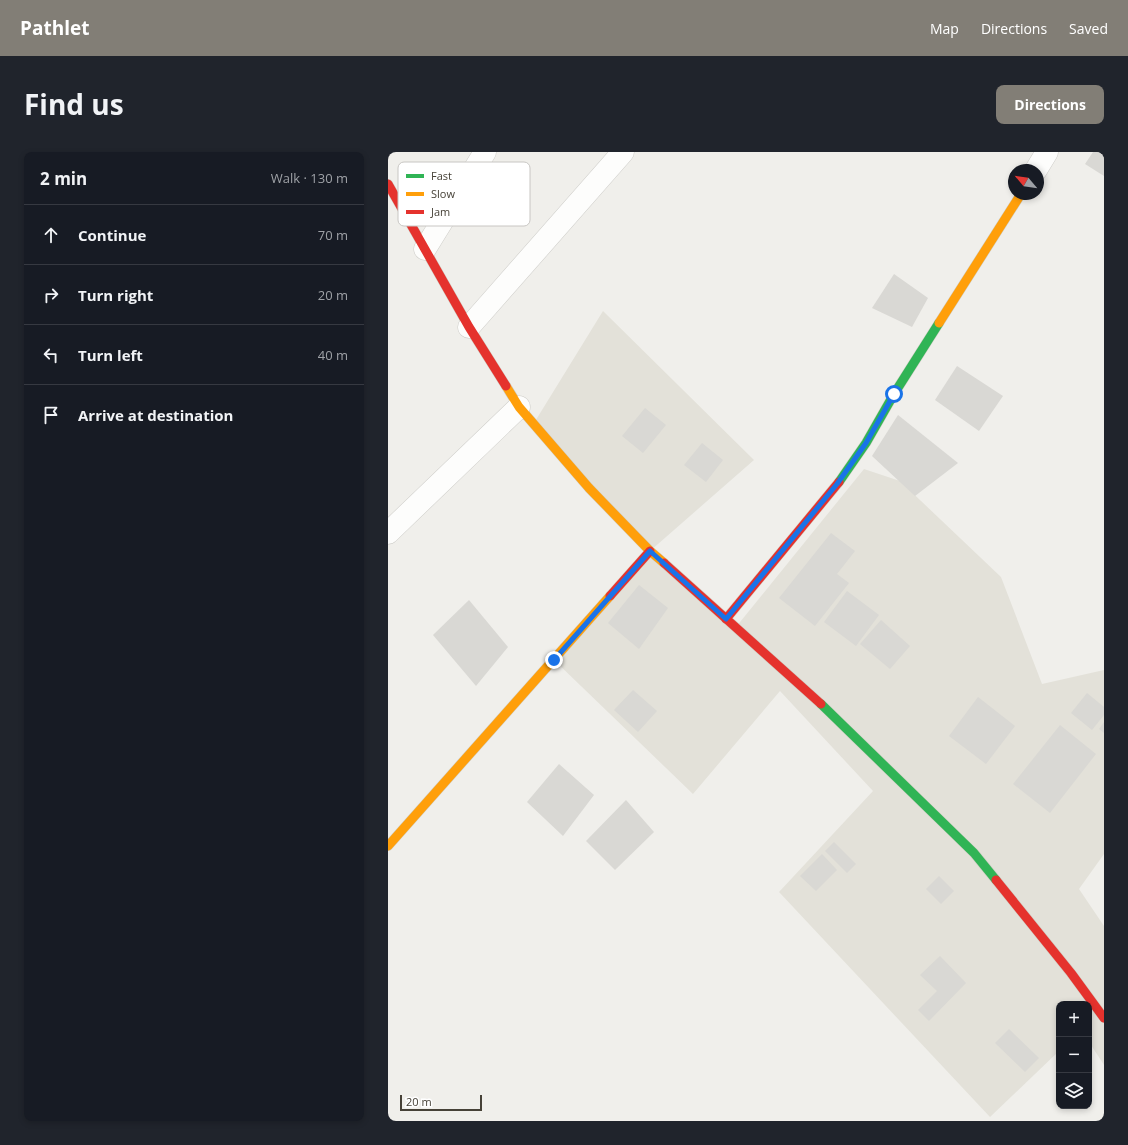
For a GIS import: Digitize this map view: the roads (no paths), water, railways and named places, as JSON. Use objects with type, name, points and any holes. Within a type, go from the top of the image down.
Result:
[{"type":"main road","points":[[388,184],[398,202]]},
{"type":"main road","points":[[726,619],[837,484],[866,443],[894,394],[1017,200]]},
{"type":"main road","points":[[412,226],[469,327],[519,407],[589,488],[650,551],[823,706],[974,853],[1071,973],[1104,1018]]},
{"type":"main road","points":[[388,846],[650,551]]},
{"type":"street","points":[[479,162],[485,152]]},
{"type":"street","points":[[469,327],[623,152]]},
{"type":"street","points":[[1040,164],[1047,152]]},
{"type":"street","points":[[425,249],[439,226]]},
{"type":"street","points":[[388,533],[519,407]]}]
